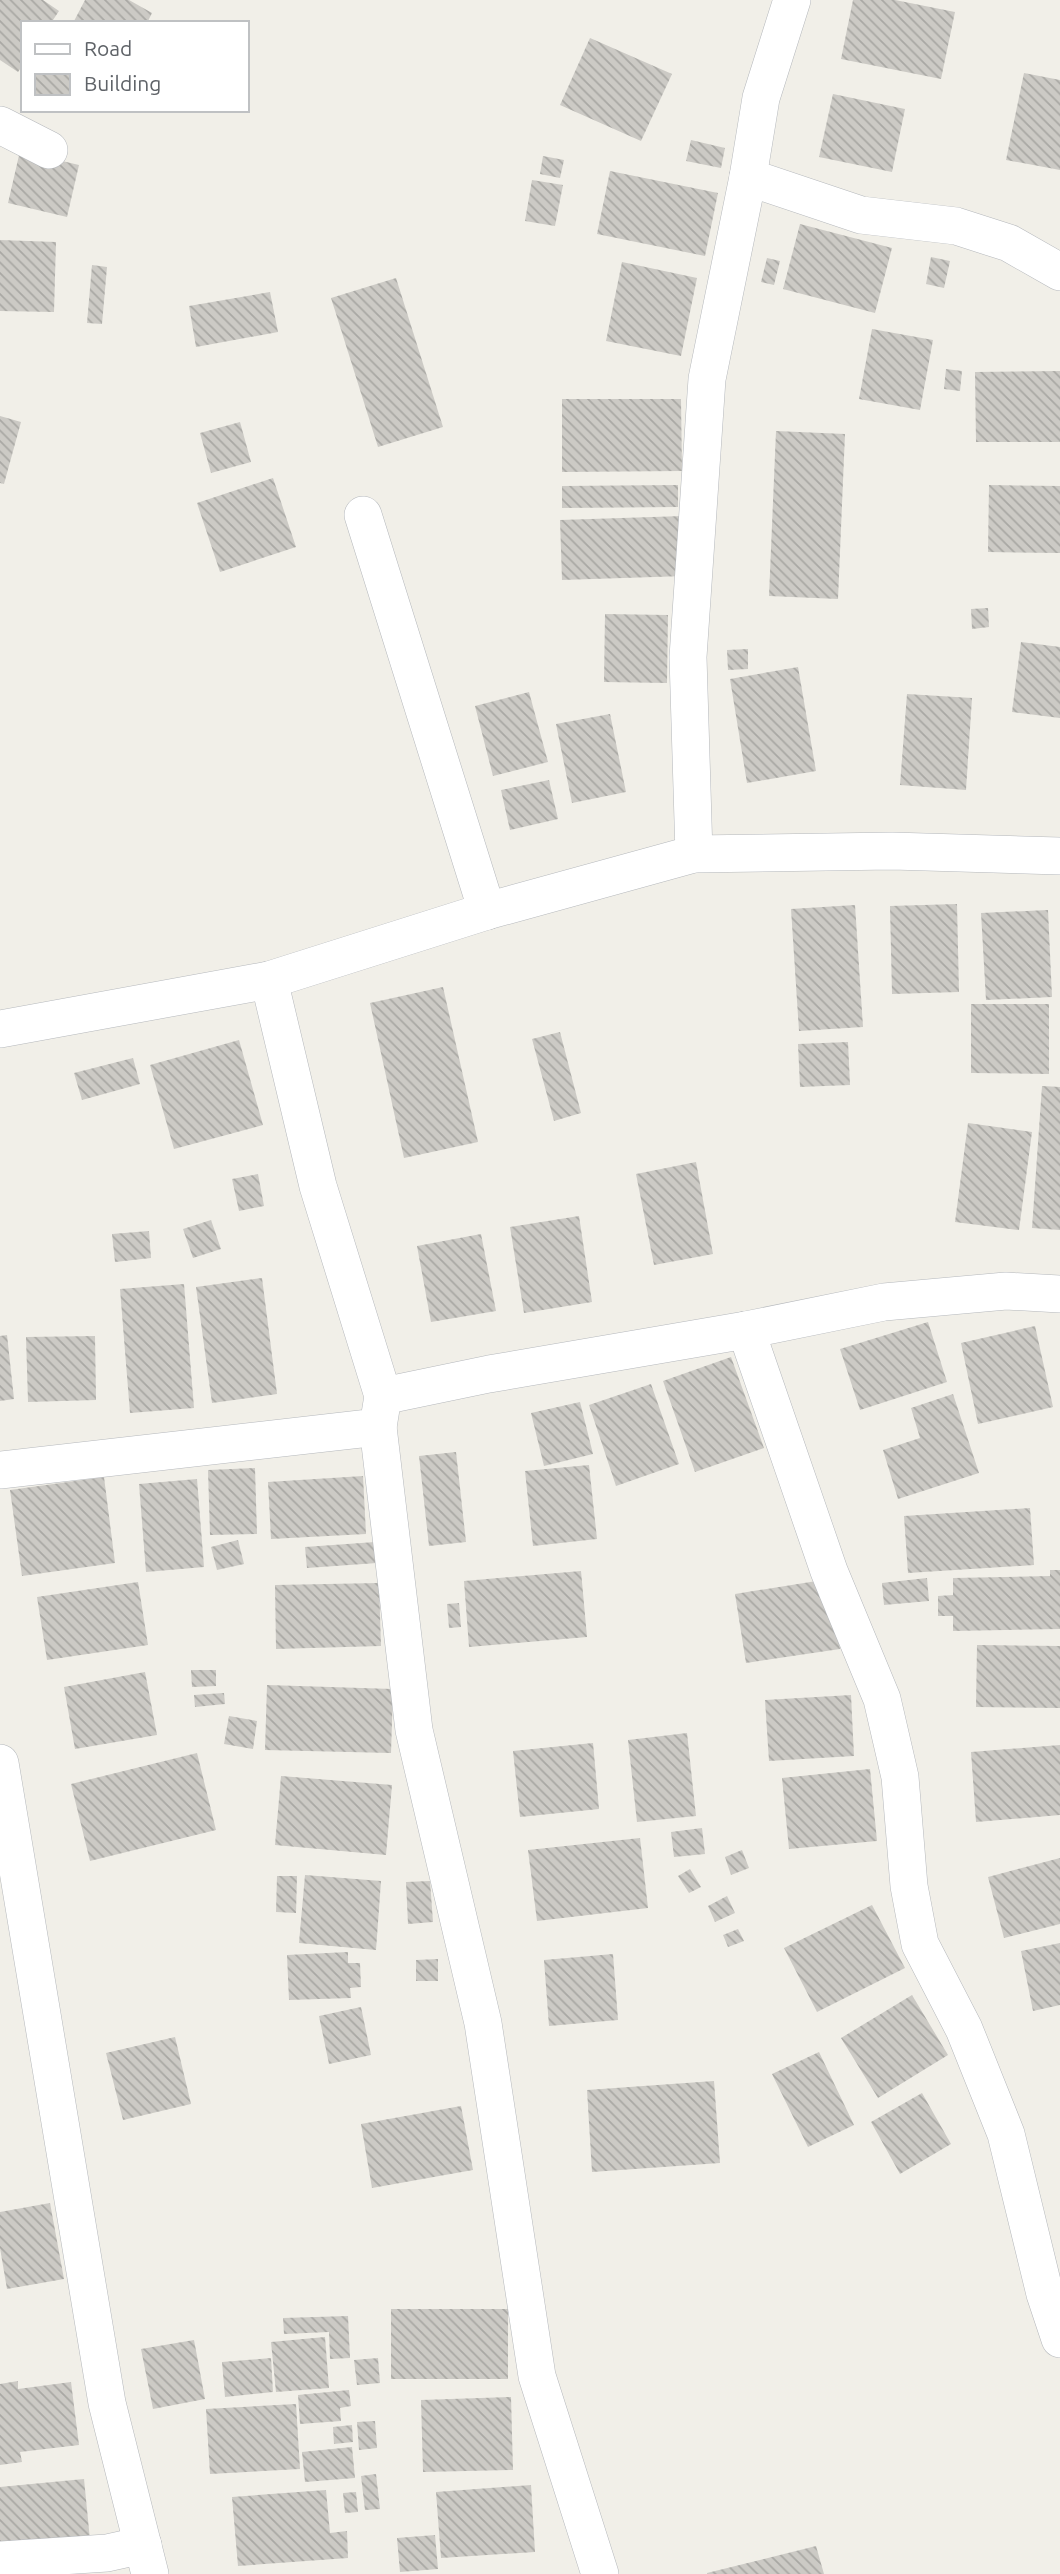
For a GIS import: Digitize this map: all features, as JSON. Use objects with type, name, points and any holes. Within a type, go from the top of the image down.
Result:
[{"type":"street","points":[[694,854],[688,657],[707,380],[761,98],[792,0]]},
{"type":"street","points":[[0,125],[49,150]]},
{"type":"street","points":[[748,177],[862,215],[956,226],[1009,243],[1060,272]]},
{"type":"street","points":[[363,514],[487,911]]},
{"type":"street","points":[[0,1030],[269,980],[487,911],[694,854],[892,851],[1060,856]]},
{"type":"street","points":[[269,980],[318,1186],[380,1411],[414,1730],[482,2023],[537,2376],[600,2574]]},
{"type":"street","points":[[0,1470],[380,1411],[503,1371],[746,1330],[884,1302],[1006,1291],[1060,1294]]},
{"type":"street","points":[[746,1330],[828,1572],[882,1699],[900,1777],[909,1886],[920,1944],[964,2029],[1006,2134],[1045,2294],[1060,2339]]},
{"type":"street","points":[[0,1763],[107,2403],[146,2560],[107,2553],[0,2560]]},
{"type":"building","points":[[0,0],[43,0],[59,11],[52,21],[21,21],[21,68],[18,72],[0,60]]},
{"type":"building","points":[[85,0],[129,0],[152,13],[148,21],[74,21]]},
{"type":"building","points":[[853,0],[895,0],[955,12],[941,79],[841,59]]},
{"type":"building","points":[[590,38],[672,74],[641,141],[560,105]]},
{"type":"building","points":[[1024,73],[1060,80],[1060,170],[1006,160]]},
{"type":"building","points":[[833,94],[905,109],[892,172],[819,157]]},
{"type":"building","points":[[691,140],[725,148],[721,168],[686,161]]},
{"type":"building","points":[[20,151],[79,165],[67,217],[8,203]]},
{"type":"building","points":[[543,156],[564,160],[560,178],[540,174]]},
{"type":"building","points":[[610,171],[718,193],[705,256],[597,234]]},
{"type":"building","points":[[532,180],[563,185],[555,226],[525,221]]},
{"type":"building","points":[[800,224],[892,248],[875,313],[783,289]]},
{"type":"building","points":[[0,240],[56,242],[54,312],[0,311]]},
{"type":"building","points":[[931,257],[950,261],[944,288],[926,284]]},
{"type":"building","points":[[767,258],[780,261],[774,285],[761,282]]},
{"type":"building","points":[[622,262],[697,278],[681,356],[606,341]]},
{"type":"building","points":[[92,265],[107,267],[102,324],[87,323]]},
{"type":"building","points":[[396,278],[443,427],[378,447],[331,298]]},
{"type":"building","points":[[270,292],[278,332],[196,347],[189,306]]},
{"type":"building","points":[[872,329],[933,340],[920,410],[859,399]]},
{"type":"building","points":[[946,369],[962,371],[960,391],[944,389]]},
{"type":"building","points":[[1060,371],[1060,442],[976,442],[975,372]]},
{"type":"building","points":[[562,399],[681,399],[682,471],[562,472]]},
{"type":"building","points":[[0,416],[21,422],[4,484],[0,483]]},
{"type":"building","points":[[240,422],[251,462],[211,473],[200,433]]},
{"type":"building","points":[[776,431],[845,434],[838,599],[769,596]]},
{"type":"building","points":[[273,478],[296,547],[220,572],[197,503]]},
{"type":"building","points":[[678,485],[678,507],[562,508],[562,486]]},
{"type":"building","points":[[989,485],[1060,486],[1060,553],[988,552]]},
{"type":"building","points":[[683,516],[685,576],[562,580],[560,520]]},
{"type":"building","points":[[988,608],[989,627],[972,629],[971,609]]},
{"type":"building","points":[[605,614],[668,615],[667,683],[604,682]]},
{"type":"building","points":[[1021,642],[1060,647],[1060,718],[1012,712]]},
{"type":"building","points":[[748,649],[748,669],[728,670],[727,650]]},
{"type":"building","points":[[798,667],[816,771],[747,783],[730,679]]},
{"type":"building","points":[[529,692],[548,762],[493,776],[475,706]]},
{"type":"building","points":[[907,694],[972,698],[966,790],[900,785]]},
{"type":"building","points":[[610,714],[626,792],[572,803],[556,724]]},
{"type":"building","points":[[549,780],[558,819],[510,830],[501,790]]},
{"type":"building","points":[[957,904],[959,992],[892,994],[890,906]]},
{"type":"building","points":[[855,905],[863,1027],[799,1031],[791,909]]},
{"type":"building","points":[[1048,910],[1052,997],[986,1000],[981,913]]},
{"type":"building","points":[[443,987],[478,1142],[404,1158],[370,1003]]},
{"type":"building","points":[[971,1004],[1049,1004],[1049,1074],[971,1073]]},
{"type":"building","points":[[560,1032],[581,1113],[554,1121],[532,1039]]},
{"type":"building","points":[[239,1040],[263,1125],[174,1149],[150,1065]]},
{"type":"building","points":[[848,1042],[850,1085],[800,1087],[798,1044]]},
{"type":"building","points":[[133,1058],[140,1084],[82,1100],[74,1073]]},
{"type":"building","points":[[1042,1086],[1060,1087],[1060,1230],[1032,1228]]},
{"type":"building","points":[[968,1123],[1032,1132],[1019,1230],[955,1222]]},
{"type":"building","points":[[696,1162],[713,1254],[654,1265],[636,1174]]},
{"type":"building","points":[[258,1174],[264,1206],[239,1211],[232,1179]]},
{"type":"building","points":[[579,1216],[592,1302],[524,1313],[510,1227]]},
{"type":"building","points":[[211,1220],[221,1249],[193,1258],[183,1229]]},
{"type":"building","points":[[149,1231],[151,1258],[115,1262],[112,1234]]},
{"type":"building","points":[[481,1234],[496,1311],[431,1322],[417,1246]]},
{"type":"building","points":[[262,1278],[277,1394],[212,1403],[196,1287]]},
{"type":"building","points":[[184,1284],[194,1408],[130,1413],[120,1289]]},
{"type":"building","points":[[928,1322],[947,1382],[860,1410],[840,1349]]},
{"type":"building","points":[[1035,1326],[1053,1407],[978,1424],[961,1343]]},
{"type":"building","points":[[7,1335],[14,1399],[0,1401],[0,1336]]},
{"type":"building","points":[[95,1336],[96,1400],[28,1402],[26,1337]]},
{"type":"building","points":[[731,1357],[764,1448],[695,1472],[663,1381]]},
{"type":"building","points":[[651,1384],[679,1464],[616,1486],[589,1405]]},
{"type":"building","points":[[953,1394],[979,1473],[898,1499],[883,1450],[920,1438],[911,1408]]},
{"type":"building","points":[[580,1402],[593,1454],[544,1466],[531,1413]]},
{"type":"building","points":[[456,1452],[466,1542],[429,1546],[419,1456]]},
{"type":"building","points":[[589,1465],[597,1539],[533,1546],[525,1471]]},
{"type":"building","points":[[255,1468],[257,1534],[210,1535],[208,1470]]},
{"type":"building","points":[[363,1476],[366,1534],[271,1539],[268,1482]]},
{"type":"building","points":[[104,1477],[115,1563],[22,1576],[10,1490]]},
{"type":"building","points":[[197,1479],[204,1567],[146,1572],[139,1484]]},
{"type":"building","points":[[1030,1508],[1034,1565],[908,1573],[904,1516]]},
{"type":"building","points":[[238,1540],[244,1564],[217,1570],[211,1547]]},
{"type":"building","points":[[375,1542],[377,1563],[307,1568],[305,1547]]},
{"type":"building","points":[[1050,1570],[1060,1570],[1060,1629],[953,1631],[953,1616],[938,1616],[938,1596],[953,1595],[953,1578],[1050,1576]]},
{"type":"building","points":[[581,1571],[587,1637],[469,1647],[464,1581]]},
{"type":"building","points":[[927,1578],[929,1601],[884,1605],[882,1583]]},
{"type":"building","points":[[829,1579],[840,1649],[746,1663],[735,1594]]},
{"type":"building","points":[[138,1582],[148,1645],[47,1660],[37,1597]]},
{"type":"building","points":[[379,1583],[381,1646],[276,1649],[275,1585]]},
{"type":"building","points":[[459,1603],[461,1627],[449,1628],[447,1604]]},
{"type":"building","points":[[977,1645],[1060,1646],[1060,1708],[976,1707]]},
{"type":"building","points":[[191,1670],[216,1670],[216,1686],[192,1687]]},
{"type":"building","points":[[145,1672],[157,1735],[75,1749],[64,1687]]},
{"type":"building","points":[[267,1685],[393,1689],[391,1753],[265,1750]]},
{"type":"building","points":[[224,1693],[225,1704],[195,1707],[194,1695]]},
{"type":"building","points":[[851,1695],[854,1756],[769,1761],[765,1700]]},
{"type":"building","points":[[229,1716],[257,1721],[253,1749],[224,1744]]},
{"type":"building","points":[[687,1733],[696,1816],[637,1822],[628,1740]]},
{"type":"building","points":[[593,1743],[599,1809],[520,1817],[513,1751]]},
{"type":"building","points":[[1060,1745],[1060,1815],[976,1822],[971,1752]]},
{"type":"building","points":[[197,1753],[216,1830],[90,1861],[71,1784]]},
{"type":"building","points":[[870,1769],[877,1841],[789,1849],[782,1778]]},
{"type":"building","points":[[281,1776],[392,1785],[386,1855],[275,1845]]},
{"type":"building","points":[[702,1828],[705,1854],[674,1857],[671,1832]]},
{"type":"building","points":[[640,1838],[648,1908],[537,1921],[528,1850]]},
{"type":"building","points":[[742,1850],[749,1868],[731,1875],[725,1857]]},
{"type":"building","points":[[1060,1858],[1060,1924],[1004,1938],[988,1877]]},
{"type":"building","points":[[690,1869],[701,1887],[689,1893],[678,1876]]},
{"type":"building","points":[[305,1875],[381,1881],[376,1950],[299,1943]]},
{"type":"building","points":[[277,1876],[297,1876],[296,1913],[276,1912]]},
{"type":"building","points":[[430,1881],[433,1922],[408,1924],[406,1882]]},
{"type":"building","points":[[727,1896],[735,1913],[715,1922],[708,1906]]},
{"type":"building","points":[[872,1905],[905,1968],[817,2012],[784,1948]]},
{"type":"building","points":[[738,1929],[744,1941],[728,1947],[723,1935]]},
{"type":"building","points":[[1060,1943],[1060,2005],[1033,2011],[1021,1951]]},
{"type":"building","points":[[348,1952],[348,1963],[360,1963],[361,1987],[350,1988],[351,1998],[289,2000],[287,1955]]},
{"type":"building","points":[[613,1954],[618,2020],[549,2026],[544,1960]]},
{"type":"building","points":[[438,1959],[438,1981],[416,1981],[416,1960]]},
{"type":"building","points":[[912,1995],[948,2055],[878,2098],[841,2038]]},
{"type":"building","points":[[361,2007],[371,2055],[329,2064],[319,2016]]},
{"type":"building","points":[[175,2037],[191,2104],[123,2120],[106,2053]]},
{"type":"building","points":[[819,2052],[854,2125],[808,2147],[772,2074]]},
{"type":"building","points":[[714,2081],[720,2163],[592,2172],[587,2090]]},
{"type":"building","points":[[922,2093],[951,2144],[900,2174],[871,2122]]},
{"type":"building","points":[[461,2106],[473,2170],[372,2188],[361,2124]]},
{"type":"building","points":[[50,2203],[64,2279],[7,2289],[0,2248],[0,2212]]},
{"type":"building","points":[[391,2309],[508,2309],[508,2379],[391,2379]]},
{"type":"building","points":[[348,2316],[350,2358],[330,2359],[329,2332],[284,2334],[283,2318]]},
{"type":"building","points":[[325,2337],[329,2388],[276,2392],[271,2342]]},
{"type":"building","points":[[194,2340],[205,2399],[153,2409],[141,2349]]},
{"type":"building","points":[[271,2358],[273,2392],[225,2397],[222,2362]]},
{"type":"building","points":[[378,2358],[380,2383],[357,2385],[354,2360]]},
{"type":"building","points":[[18,2381],[18,2389],[71,2382],[79,2445],[20,2452],[22,2462],[0,2465],[0,2384]]},
{"type":"building","points":[[349,2390],[351,2406],[340,2408],[341,2421],[300,2424],[298,2395]]},
{"type":"building","points":[[511,2397],[513,2470],[423,2472],[421,2400]]},
{"type":"building","points":[[296,2404],[300,2469],[210,2474],[206,2409]]},
{"type":"building","points":[[375,2421],[377,2448],[359,2450],[357,2422]]},
{"type":"building","points":[[352,2425],[353,2442],[334,2444],[333,2427]]},
{"type":"building","points":[[352,2447],[355,2478],[305,2482],[302,2452]]},
{"type":"building","points":[[376,2474],[380,2509],[365,2510],[361,2476]]},
{"type":"building","points":[[84,2479],[90,2540],[0,2550],[0,2487]]},
{"type":"building","points":[[531,2485],[535,2552],[441,2558],[436,2492]]},
{"type":"building","points":[[326,2490],[330,2533],[347,2531],[348,2558],[238,2566],[232,2497]]},
{"type":"building","points":[[356,2492],[358,2512],[345,2513],[343,2493]]},
{"type":"building","points":[[435,2535],[438,2569],[400,2572],[397,2538]]},
{"type":"building","points":[[816,2546],[824,2574],[707,2574],[707,2573]]}]
